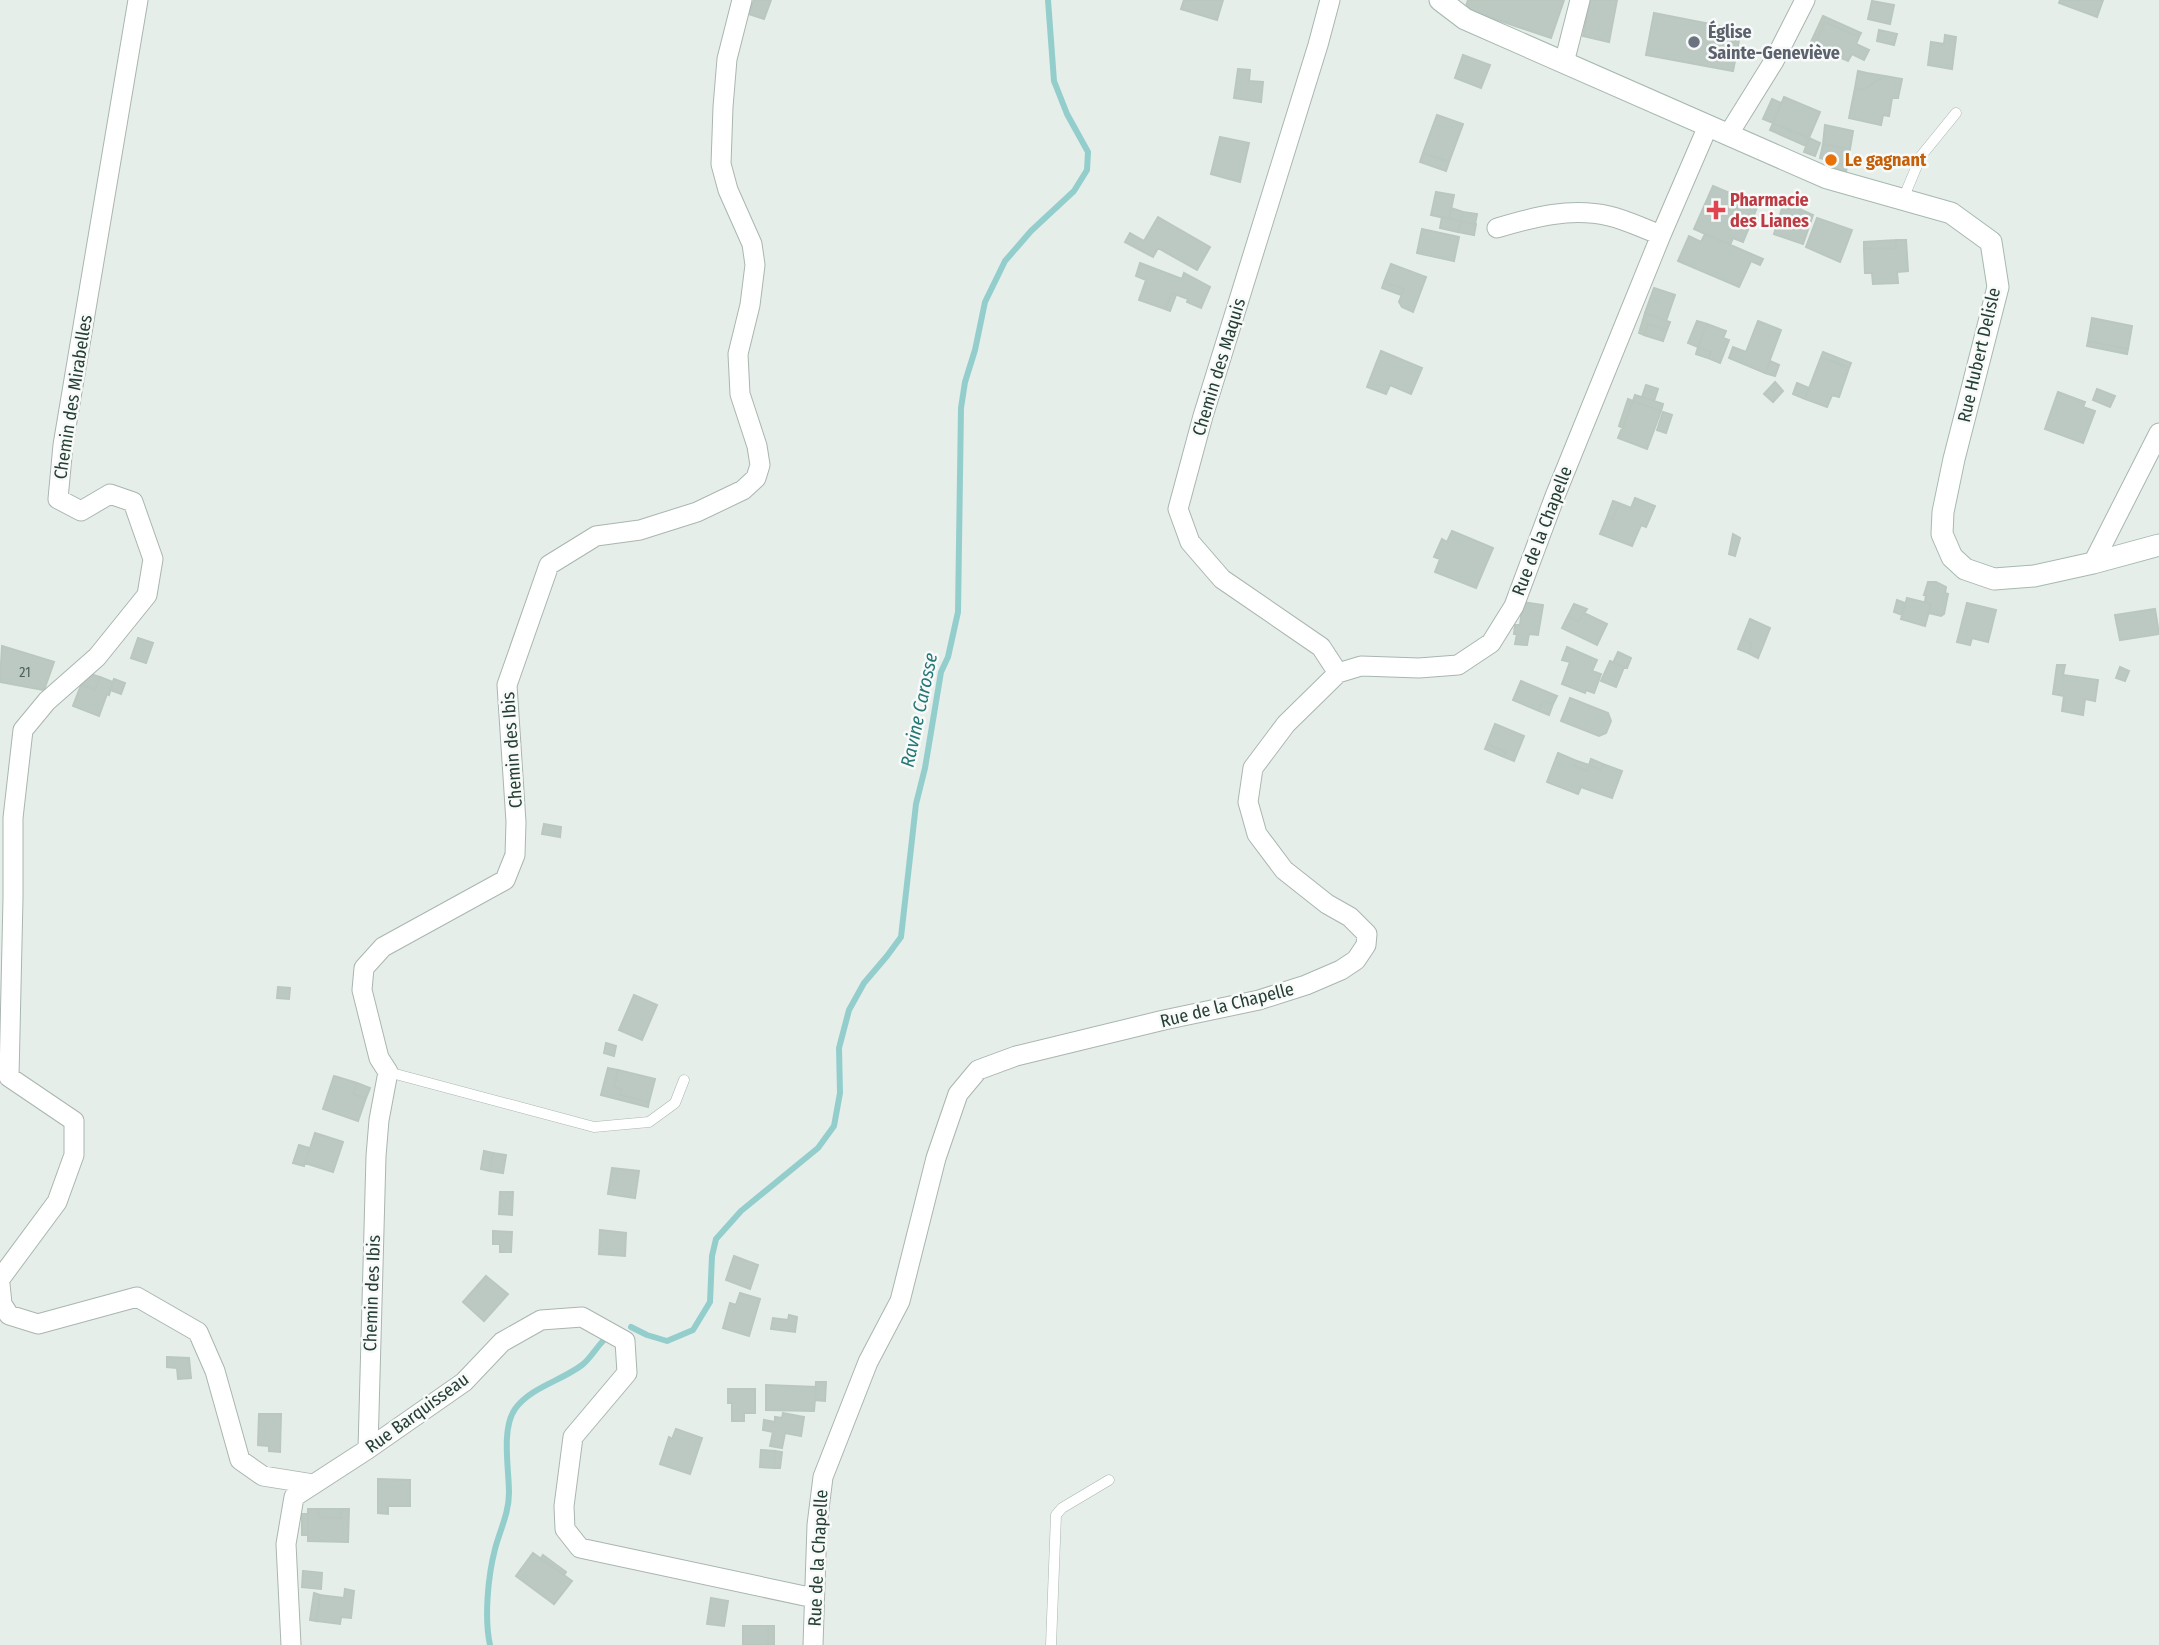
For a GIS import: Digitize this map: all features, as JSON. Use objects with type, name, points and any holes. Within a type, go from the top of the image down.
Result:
[{"type":"main road","name":"Rue Hubert Delisle","points":[[1440,0],[1465,19],[1827,178],[1951,213],[1991,242],[1998,287],[1943,512],[1942,534],[1951,557],[1965,569],[1994,579],[2034,576],[2159,545]]},
{"type":"street","name":"Chemin des Mirabelles","points":[[138,0],[64,445],[58,499],[80,511],[110,494],[134,502],[153,559],[147,596],[97,657],[47,701],[23,730],[13,818],[9,1077],[74,1121],[74,1155],[57,1202],[0,1281],[2,1304],[9,1315],[38,1324],[137,1297],[198,1332],[215,1371],[240,1460],[264,1476],[313,1484]]},
{"type":"street","name":"Chemin des Ibis","points":[[368,1449],[376,1156],[379,1120],[388,1072],[379,1058],[362,990],[364,968],[383,947],[505,880],[515,855],[516,822],[507,685],[549,565],[596,536],[640,530],[697,512],[743,490],[756,478],[760,465],[757,446],[740,394],[738,354],[750,305],[755,265],[751,244],[728,190],[721,164],[727,59],[742,0]]},
{"type":"street","name":"Chemin des Maquis","points":[[1330,0],[1207,403],[1178,509],[1190,542],[1222,579],[1321,647],[1338,673]]},
{"type":"street","points":[[1564,63],[1580,0]]},
{"type":"street","points":[[1728,135],[1774,61],[1805,0]]},
{"type":"street","name":"Rue de la Chapelle","points":[[813,1645],[817,1525],[823,1478],[868,1362],[900,1301],[936,1158],[958,1094],[978,1070],[1016,1056],[1259,1000],[1306,985],[1341,970],[1356,960],[1366,945],[1367,934],[1350,917],[1326,904],[1284,870],[1257,834],[1248,802],[1253,768],[1286,724],[1338,673],[1361,666],[1419,668],[1458,664],[1491,643],[1514,606],[1560,483],[1708,126]]},
{"type":"street","points":[[1497,228],[1540,215],[1575,212],[1610,216],[1661,235]]},
{"type":"street","points":[[2093,563],[2159,433]]},
{"type":"street","name":"Rue Barquisseau","points":[[291,1645],[286,1544],[294,1497],[464,1382],[502,1342],[541,1320],[582,1317],[625,1341],[627,1373],[573,1437],[564,1506],[565,1529],[580,1548],[814,1598]]},
{"type":"lane","points":[[1903,200],[1921,156],[1956,113]]},
{"type":"lane","points":[[388,1072],[594,1127],[649,1122],[675,1103],[684,1080]]},
{"type":"lane","points":[[1051,1645],[1056,1515],[1062,1508],[1109,1480]]},
{"type":"building","points":[[754,0],[771,0],[764,19],[749,14]]},
{"type":"building","points":[[1184,0],[1223,0],[1217,20],[1181,9]]},
{"type":"building","points":[[1468,0],[1564,0],[1551,38],[1465,9]]},
{"type":"building","points":[[1590,0],[1617,0],[1609,42],[1583,36]]},
{"type":"building","points":[[2060,0],[2103,0],[2097,17],[2059,3]]},
{"type":"building","points":[[1872,1],[1894,5],[1890,24],[1868,19]]},
{"type":"building","name":"Église Sainte-Geneviève","points":[[1654,13],[1741,30],[1733,71],[1646,55]]},
{"type":"building","points":[[1823,16],[1861,33],[1859,37],[1825,22],[1814,46],[1810,44]]},
{"type":"building","points":[[1825,22],[1859,37],[1856,44],[1869,50],[1864,60],[1852,54],[1848,61],[1814,46]]},
{"type":"building","points":[[1879,30],[1897,34],[1894,45],[1877,41]]},
{"type":"building","points":[[1945,35],[1956,37],[1952,69],[1928,65],[1931,42],[1944,44]]},
{"type":"building","points":[[1463,55],[1490,65],[1481,88],[1455,78]]},
{"type":"building","points":[[1238,69],[1250,70],[1249,81],[1263,82],[1261,102],[1234,98]]},
{"type":"building","points":[[1858,71],[1885,76],[1862,90],[1855,88]]},
{"type":"building","points":[[1885,76],[1902,79],[1898,98],[1892,98],[1889,116],[1883,115],[1881,125],[1849,118],[1855,88],[1862,90]]},
{"type":"building","points":[[1784,97],[1820,112],[1809,138],[1773,123]]},
{"type":"building","points":[[1772,99],[1781,103],[1773,123],[1763,119]]},
{"type":"building","points":[[1437,115],[1463,124],[1449,162],[1423,153]]},
{"type":"building","points":[[1773,123],[1809,138],[1806,146],[1770,130]]},
{"type":"building","points":[[1825,125],[1853,131],[1850,149],[1823,144]]},
{"type":"building","points":[[1220,137],[1249,143],[1240,182],[1211,174]]},
{"type":"building","points":[[1809,138],[1820,143],[1815,156],[1804,152]]},
{"type":"building","points":[[1823,144],[1850,149],[1847,166],[1820,158]]},
{"type":"building","points":[[1423,153],[1449,162],[1446,171],[1420,162]]},
{"type":"building","points":[[1833,162],[1847,166],[1846,172],[1831,168]]},
{"type":"building","points":[[1713,186],[1758,205],[1743,242],[1733,238],[1730,245],[1694,229]]},
{"type":"building","points":[[1436,192],[1454,195],[1449,219],[1431,215]]},
{"type":"building","points":[[1784,202],[1813,215],[1803,244],[1774,234]]},
{"type":"building","points":[[1451,208],[1463,212],[1461,221],[1449,219]]},
{"type":"building","points":[[1463,212],[1477,214],[1475,224],[1461,221]]},
{"type":"building","points":[[1158,217],[1210,247],[1197,270],[1158,248],[1153,257],[1125,242],[1130,233],[1144,241]]},
{"type":"building","points":[[1442,217],[1461,221],[1458,232],[1440,228]]},
{"type":"building","points":[[1817,218],[1852,230],[1840,262],[1806,247]]},
{"type":"building","points":[[1461,221],[1476,224],[1474,235],[1458,232]]},
{"type":"building","points":[[1422,229],[1459,237],[1454,261],[1417,253]]},
{"type":"building","points":[[1705,234],[1763,259],[1760,265],[1751,261],[1739,287],[1678,261],[1689,236],[1701,242]]},
{"type":"building","points":[[1896,240],[1906,240],[1908,271],[1897,272],[1898,283],[1873,284],[1872,273],[1865,273],[1864,249],[1896,248]]},
{"type":"building","points":[[1896,240],[1896,248],[1864,249],[1864,242]]},
{"type":"building","points":[[1140,263],[1182,279],[1184,273],[1210,287],[1201,308],[1172,293],[1165,309],[1139,300],[1146,280],[1136,276]]},
{"type":"building","points":[[1391,264],[1426,277],[1413,312],[1402,307],[1399,302],[1404,289],[1384,282]]},
{"type":"building","points":[[1384,282],[1404,289],[1401,295],[1382,288]]},
{"type":"building","points":[[1654,288],[1675,295],[1666,321],[1645,313]]},
{"type":"building","points":[[1172,293],[1176,295],[1170,311],[1165,309]]},
{"type":"building","points":[[1645,313],[1670,322],[1667,330],[1648,324],[1644,335],[1639,333]]},
{"type":"building","points":[[2092,318],[2132,326],[2128,349],[2088,341]]},
{"type":"building","points":[[1697,321],[1707,324],[1698,347],[1688,343]]},
{"type":"building","points":[[1758,321],[1781,330],[1765,373],[1729,358],[1733,347],[1746,352]]},
{"type":"building","points":[[1648,324],[1667,330],[1663,341],[1644,335]]},
{"type":"building","points":[[1707,324],[1726,331],[1723,338],[1729,340],[1720,363],[1708,358],[1711,352],[1698,347]]},
{"type":"building","points":[[2088,341],[2128,349],[2127,354],[2087,346]]},
{"type":"building","points":[[1698,347],[1711,352],[1708,358],[1696,354]]},
{"type":"building","points":[[1381,351],[1422,368],[1411,394],[1390,385],[1386,394],[1367,387]]},
{"type":"building","points":[[1823,352],[1851,363],[1849,368],[1821,357]]},
{"type":"building","points":[[1821,357],[1849,368],[1839,397],[1832,395],[1827,407],[1805,399]]},
{"type":"building","points":[[1770,361],[1779,365],[1775,376],[1765,373]]},
{"type":"building","points":[[1775,382],[1783,391],[1773,402],[1764,394]]},
{"type":"building","points":[[1797,383],[1809,388],[1805,399],[1793,394]]},
{"type":"building","points":[[1646,385],[1658,389],[1654,401],[1642,397]]},
{"type":"building","points":[[2097,389],[2115,396],[2110,407],[2093,400]]},
{"type":"building","points":[[2058,392],[2085,402],[2083,407],[2095,411],[2083,443],[2045,429]]},
{"type":"building","points":[[1635,395],[1663,404],[1661,411],[1633,401]]},
{"type":"building","points":[[1628,399],[1633,401],[1623,428],[1619,426]]},
{"type":"building","points":[[1633,401],[1661,411],[1647,449],[1618,438]]},
{"type":"building","points":[[1663,412],[1672,415],[1666,433],[1657,430]]},
{"type":"building","points":[[1635,498],[1655,506],[1646,527],[1641,525],[1632,546],[1600,534],[1607,517],[1613,519],[1619,503],[1631,508]]},
{"type":"building","points":[[1613,501],[1619,503],[1613,519],[1607,517]]},
{"type":"building","points":[[1452,531],[1493,548],[1476,588],[1435,572],[1440,559],[1434,557],[1442,539],[1447,542]]},
{"type":"building","points":[[1733,534],[1740,538],[1735,556],[1729,554]]},
{"type":"building","points":[[1928,582],[1936,582],[1946,587],[1945,593],[1948,594],[1944,614],[1941,616],[1929,613],[1931,604],[1925,602],[1924,595]]},
{"type":"building","points":[[1907,598],[1931,604],[1925,626],[1901,619]]},
{"type":"building","points":[[1897,600],[1905,603],[1902,615],[1894,612]]},
{"type":"building","points":[[1523,602],[1543,605],[1538,635],[1529,634],[1527,645],[1515,644],[1517,634],[1514,634],[1515,625],[1520,625]]},
{"type":"building","points":[[1967,603],[1996,610],[1988,642],[1972,638],[1970,645],[1957,642]]},
{"type":"building","points":[[1574,604],[1587,609],[1578,622],[1568,616]]},
{"type":"building","points":[[2155,609],[2159,634],[2120,640],[2115,615]]},
{"type":"building","points":[[1584,613],[1607,624],[1597,645],[1562,628],[1568,616],[1578,622]]},
{"type":"building","points":[[1750,619],[1770,628],[1758,658],[1748,653],[1752,643],[1742,639]]},
{"type":"building","points":[[138,638],[153,643],[146,663],[131,658]]},
{"type":"building","points":[[1742,639],[1752,643],[1748,653],[1738,649]]},
{"type":"building","points":[[2,646],[54,662],[44,690],[0,682]]},
{"type":"building","points":[[1567,647],[1597,660],[1592,671],[1601,674],[1594,693],[1586,690],[1585,693],[1562,684],[1570,662],[1562,660]]},
{"type":"building","points":[[1618,652],[1631,658],[1627,668],[1613,663]]},
{"type":"building","points":[[1610,661],[1624,667],[1616,687],[1601,681]]},
{"type":"building","points":[[2057,665],[2065,665],[2063,675],[2098,680],[2095,701],[2085,699],[2083,715],[2062,711],[2064,696],[2053,694]]},
{"type":"building","points":[[2120,667],[2129,671],[2125,681],[2116,678]]},
{"type":"building","points":[[85,672],[100,677],[95,690],[81,685]]},
{"type":"building","points":[[100,677],[113,682],[99,716],[73,706],[81,685],[95,690]]},
{"type":"building","points":[[114,679],[125,683],[121,694],[110,690]]},
{"type":"building","points":[[1521,681],[1557,696],[1553,704],[1543,701],[1539,711],[1513,700]]},
{"type":"building","points":[[1570,698],[1608,713],[1611,721],[1606,733],[1599,736],[1561,721]]},
{"type":"building","points":[[1543,701],[1553,704],[1549,715],[1539,711]]},
{"type":"building","points":[[1495,724],[1524,736],[1514,761],[1504,757],[1506,752],[1487,744]]},
{"type":"building","points":[[1487,744],[1506,752],[1504,757],[1485,749]]},
{"type":"building","points":[[1558,753],[1577,761],[1575,766],[1587,771],[1589,765],[1601,770],[1603,764],[1622,771],[1612,798],[1581,787],[1578,794],[1547,782]]},
{"type":"building","points":[[1591,759],[1603,764],[1601,770],[1589,765]]},
{"type":"building","points":[[1577,761],[1589,765],[1587,771],[1575,766]]},
{"type":"building","points":[[544,824],[561,827],[560,837],[542,834]]},
{"type":"building","points":[[278,987],[290,988],[289,999],[277,998]]},
{"type":"building","points":[[634,995],[657,1005],[642,1040],[619,1030]]},
{"type":"building","points":[[606,1043],[616,1046],[614,1056],[604,1053]]},
{"type":"building","points":[[608,1068],[618,1070],[614,1087],[621,1089],[620,1095],[649,1102],[648,1107],[601,1095]]},
{"type":"building","points":[[618,1070],[655,1079],[649,1102],[620,1095],[621,1089],[614,1087]]},
{"type":"building","points":[[334,1076],[357,1083],[353,1094],[366,1098],[358,1121],[323,1109]]},
{"type":"building","points":[[357,1083],[370,1088],[366,1098],[353,1094]]},
{"type":"building","points":[[315,1133],[343,1142],[333,1172],[305,1163]]},
{"type":"building","points":[[299,1145],[309,1148],[304,1166],[293,1163]]},
{"type":"building","points":[[484,1151],[493,1153],[490,1171],[481,1169]]},
{"type":"building","points":[[493,1153],[506,1155],[503,1173],[490,1171]]},
{"type":"building","points":[[612,1168],[639,1171],[635,1198],[608,1194]]},
{"type":"building","points":[[500,1192],[513,1192],[512,1215],[499,1214]]},
{"type":"building","points":[[600,1230],[626,1233],[625,1256],[599,1254]]},
{"type":"building","points":[[493,1231],[512,1232],[511,1252],[500,1252],[500,1244],[493,1244]]},
{"type":"building","points":[[734,1256],[758,1265],[750,1289],[726,1280]]},
{"type":"building","points":[[486,1276],[508,1294],[484,1321],[463,1302]]},
{"type":"building","points":[[740,1293],[760,1299],[749,1336],[723,1328],[730,1303],[736,1305]]},
{"type":"building","points":[[789,1315],[797,1317],[795,1332],[771,1329],[773,1318],[788,1320]]},
{"type":"building","points":[[167,1357],[189,1358],[191,1378],[178,1379],[177,1368],[167,1367]]},
{"type":"building","points":[[816,1382],[826,1382],[825,1401],[815,1400]]},
{"type":"building","points":[[766,1385],[816,1387],[814,1411],[766,1410]]},
{"type":"building","points":[[728,1389],[755,1389],[755,1413],[744,1413],[744,1421],[732,1421],[732,1403],[728,1403]]},
{"type":"building","points":[[783,1413],[804,1417],[801,1436],[785,1433],[782,1448],[770,1446],[773,1432],[763,1430],[764,1420],[775,1422],[775,1417],[782,1418]]},
{"type":"building","points":[[259,1414],[281,1414],[280,1452],[269,1451],[269,1446],[258,1445]]},
{"type":"building","points":[[676,1429],[702,1438],[690,1474],[660,1464],[669,1437],[672,1439]]},
{"type":"building","points":[[761,1450],[775,1451],[774,1468],[760,1467]]},
{"type":"building","points":[[775,1451],[782,1452],[780,1468],[774,1468]]},
{"type":"building","points":[[378,1479],[410,1480],[410,1506],[388,1506],[388,1514],[378,1513]]},
{"type":"building","points":[[308,1509],[319,1509],[319,1517],[341,1518],[342,1509],[349,1509],[348,1542],[308,1541]]},
{"type":"building","points":[[319,1509],[342,1509],[341,1518],[319,1517]]},
{"type":"building","points":[[302,1514],[308,1514],[308,1535],[302,1535]]},
{"type":"building","points":[[533,1553],[572,1581],[554,1604],[516,1576]]},
{"type":"building","points":[[543,1555],[566,1572],[564,1575],[541,1558]]},
{"type":"building","points":[[303,1571],[322,1573],[321,1589],[302,1587]]},
{"type":"building","points":[[345,1589],[354,1591],[351,1618],[341,1617],[340,1624],[316,1621],[320,1595],[344,1598]]},
{"type":"building","points":[[314,1593],[320,1595],[316,1621],[310,1620]]},
{"type":"building","points":[[711,1598],[728,1601],[724,1626],[707,1624]]},
{"type":"building","points":[[743,1626],[768,1626],[768,1645],[743,1645]]},
{"type":"building","points":[[768,1626],[774,1626],[774,1645],[768,1645]]},
{"type":"waterway","name":"Ravine Carosse","points":[[631,1327],[667,1341],[693,1330],[710,1302],[712,1256],[716,1239],[741,1211],[818,1148],[834,1126],[840,1093],[839,1048],[849,1010],[864,983],[901,937],[916,804],[925,768],[941,672],[948,657],[958,612],[961,408],[965,382],[985,302],[1005,261],[1031,231],[1074,191],[1087,170],[1088,152],[1067,114],[1054,81],[1048,0]]},
{"type":"waterway","name":"Ravine Carosse","points":[[490,1645],[487,1622],[490,1572],[509,1500],[507,1438],[511,1417],[529,1395],[574,1371],[588,1360],[603,1341]]},
{"type":"place","name":"Église Sainte-Geneviève","points":[[1694,42]]},
{"type":"place","name":"Le gagnant","points":[[1831,160]]},
{"type":"place","name":"Pharmacie des Lianes","points":[[1716,210]]}]
